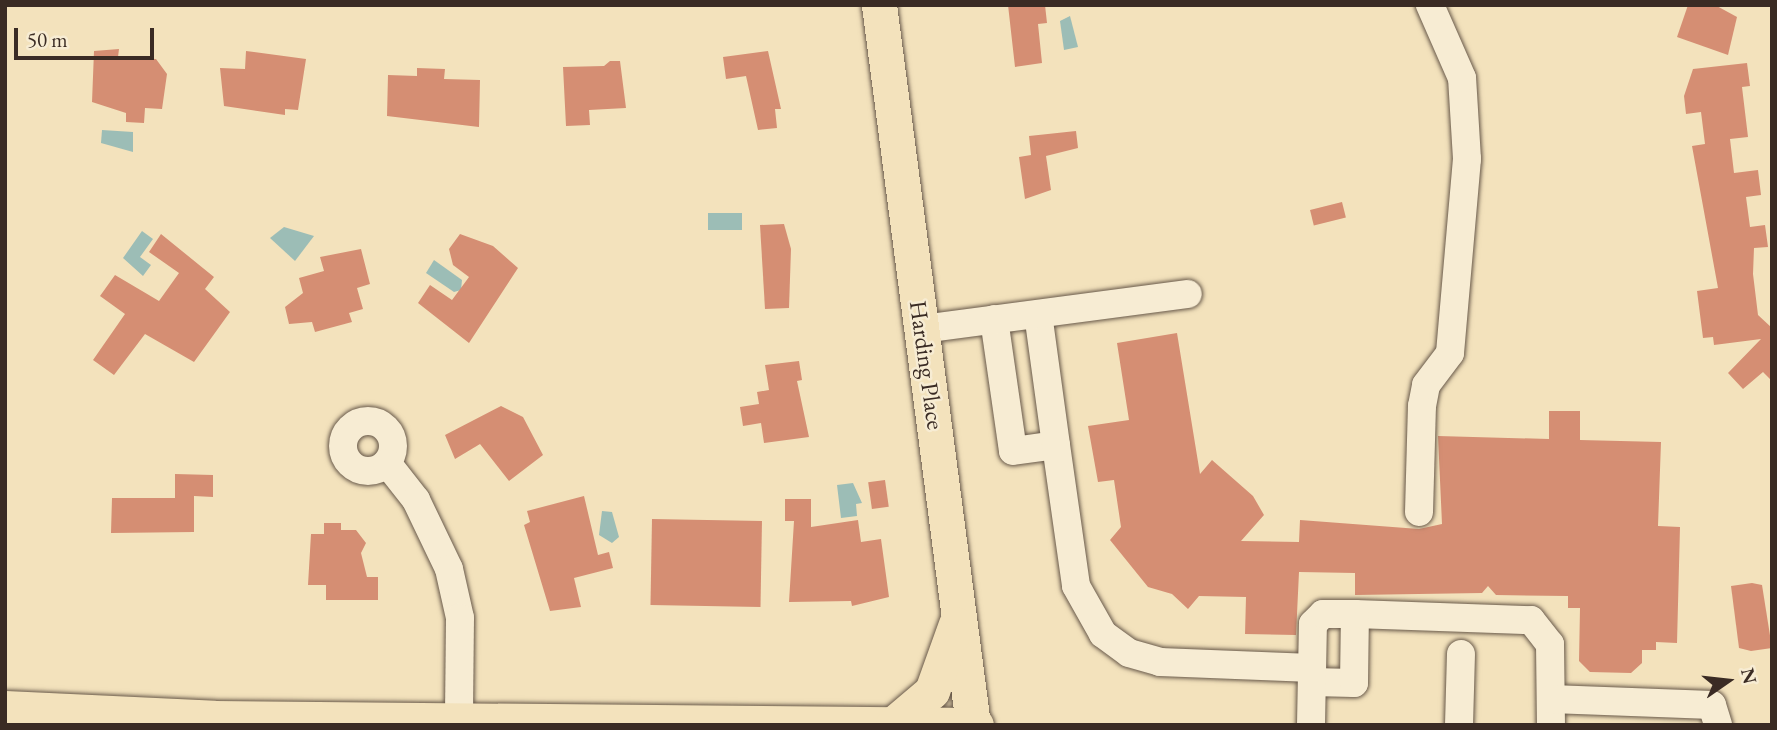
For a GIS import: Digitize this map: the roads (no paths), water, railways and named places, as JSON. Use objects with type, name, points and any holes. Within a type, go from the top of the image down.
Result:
[{"type":"main road","name":"Harding Place","points":[[879,5],[975,725]]},
{"type":"main road","points":[[893,724],[932,691],[959,611]]},
{"type":"main road","points":[[5,708],[70,720],[459,720],[502,723],[975,725]]},
{"type":"street","points":[[1419,512],[1422,406],[1426,385],[1450,353],[1467,159],[1462,78],[1430,5]]},
{"type":"street","points":[[922,329],[1188,295]]},
{"type":"street","points":[[1038,314],[1076,586],[1103,634],[1129,653],[1160,662],[1312,675],[1354,683],[1355,614]]},
{"type":"street","points":[[994,319],[1013,450],[1056,445]]},
{"type":"street","points":[[387,463],[430,524],[453,581],[461,639],[459,720]]},
{"type":"street","points":[[1311,725],[1316,617],[1355,614],[1531,620],[1550,643],[1551,712],[1712,705],[1718,725]]},
{"type":"street","points":[[1460,725],[1461,654]]},
{"type":"water","points":[[1070,16],[1078,47],[1064,50],[1060,21]]},
{"type":"water","points":[[102,130],[133,132],[133,152],[101,143]]},
{"type":"water","points":[[708,213],[742,213],[742,230],[708,230]]},
{"type":"water","points":[[284,227],[314,236],[295,261],[270,238]]},
{"type":"water","points":[[142,231],[153,239],[140,257],[151,265],[143,276],[123,258]]},
{"type":"water","points":[[434,260],[462,280],[461,290],[454,292],[426,273]]},
{"type":"water","points":[[853,483],[862,503],[856,504],[857,516],[841,518],[837,485]]},
{"type":"water","points":[[602,511],[612,512],[619,537],[612,543],[599,535]]}]
